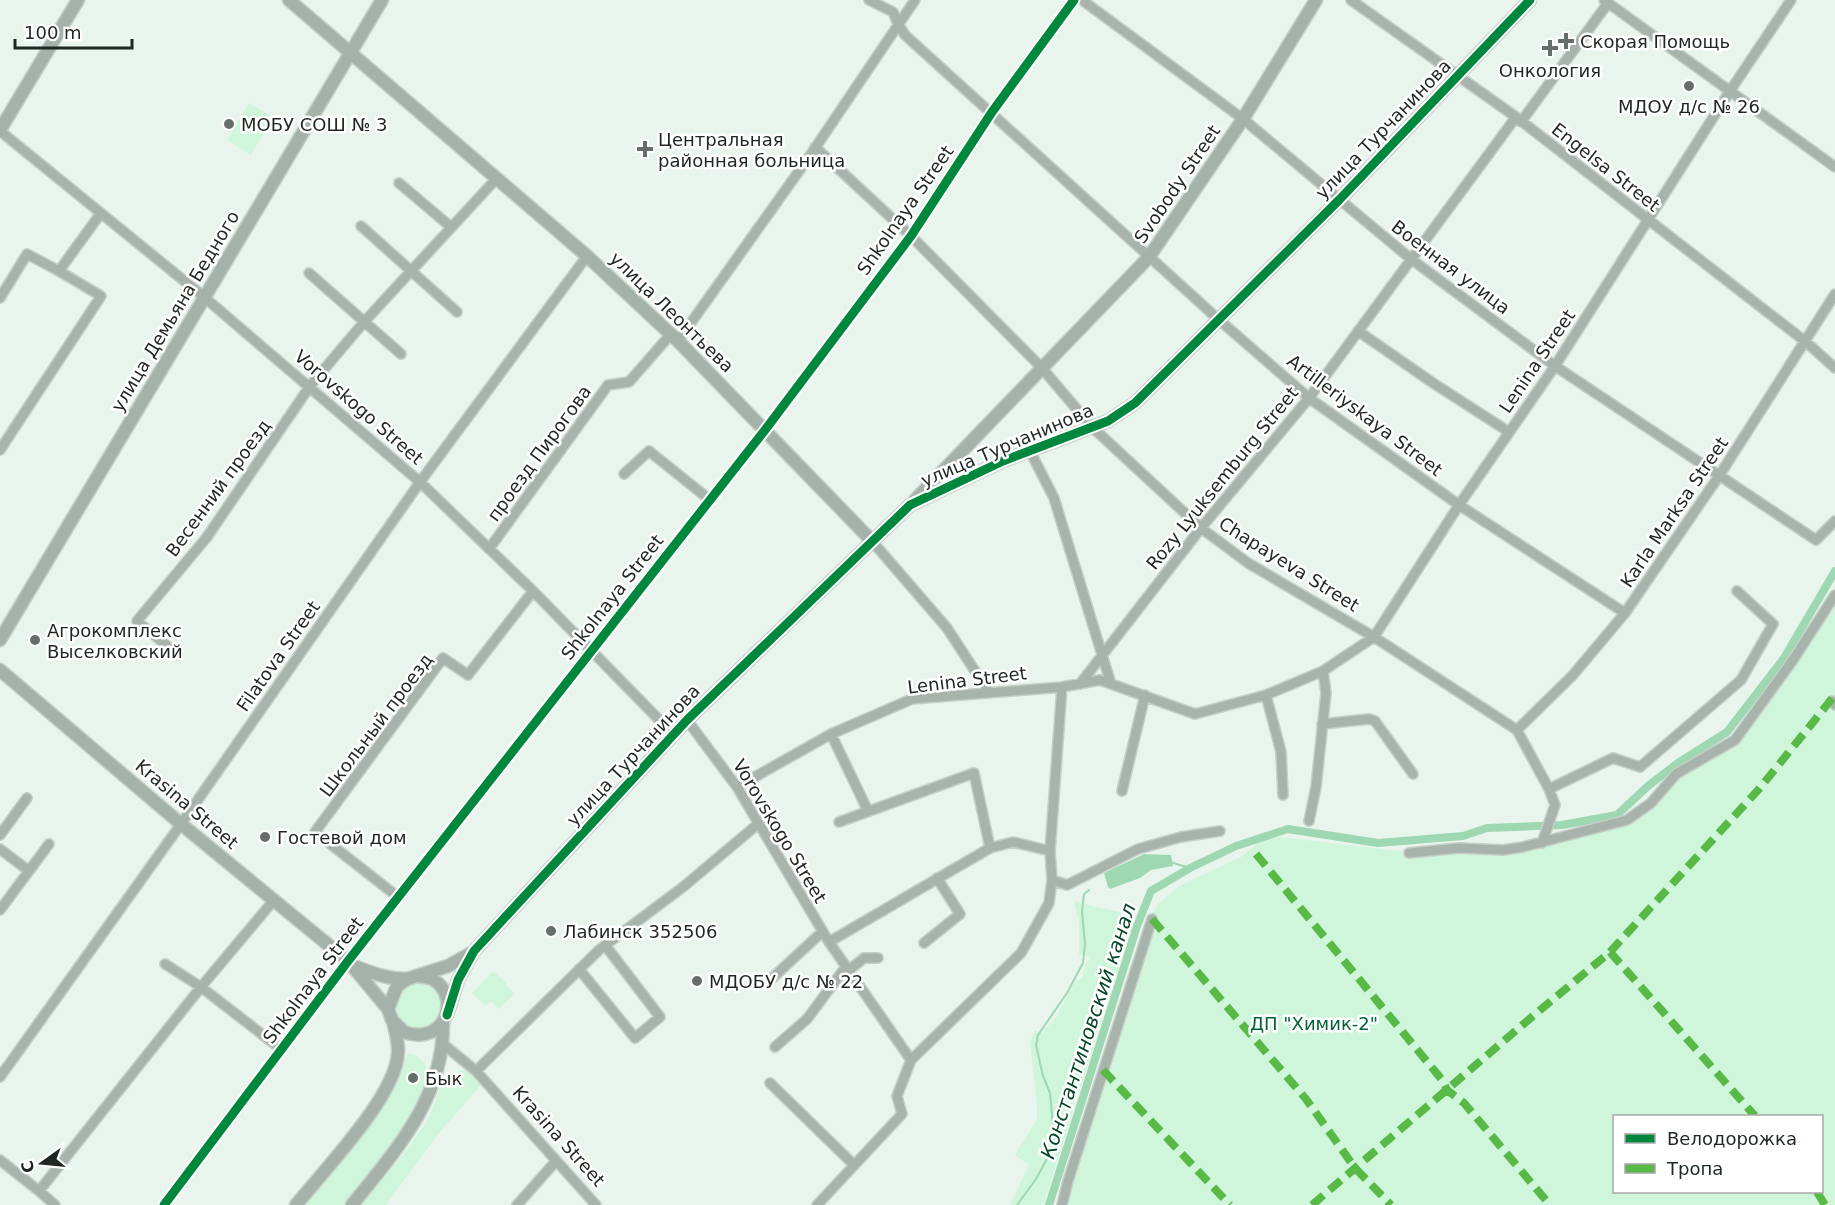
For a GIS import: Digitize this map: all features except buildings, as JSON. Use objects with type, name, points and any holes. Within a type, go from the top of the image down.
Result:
[{"type":"street","points":[[0,130],[78,0]]},
{"type":"street","name":"улица Леонтьева","points":[[289,0],[587,256],[674,338],[871,540],[947,628],[988,691]]},
{"type":"street","name":"улица Демьяна Бедного","points":[[0,640],[382,0]]},
{"type":"street","name":"Artilleriyskaya Street","points":[[869,0],[893,12],[905,35],[1218,319],[1309,398],[1459,505],[1625,613]]},
{"type":"street","name":"проезд Пирогова","points":[[489,549],[608,385],[629,382],[674,338],[815,147],[915,0]]},
{"type":"street","name":"Shkolnaya Street","points":[[164,1205],[398,897],[765,430],[911,236],[992,112],[1074,0]]},
{"type":"street","name":"Военная улица","points":[[1082,0],[1243,119],[1411,259],[1555,366],[1816,540],[1835,521]]},
{"type":"street","name":"Svobody Street","points":[[910,505],[1149,257],[1243,119],[1316,0]]},
{"type":"street","name":"Engelsa Street","points":[[1351,0],[1518,120],[1806,342],[1835,368]]},
{"type":"street","name":"улица Турчанинова","points":[[352,1205],[405,1138],[428,1099],[443,1044],[445,1019],[458,980],[474,951],[673,734],[871,540],[910,505],[1029,451],[1108,421],[1135,403],[1339,200],[1530,0]]},
{"type":"street","name":"Lenina Street","points":[[737,786],[831,734],[912,699],[988,691],[1062,687],[1100,680],[1195,714],[1266,695],[1323,671],[1374,637],[1459,505],[1555,366],[1730,91],[1791,0]]},
{"type":"street","points":[[1606,1],[1835,167]]},
{"type":"street","name":"Rozy Lyuksemburg Street","points":[[1080,684],[1200,528],[1309,398],[1606,1]]},
{"type":"street","name":"Vorovskogo Street","points":[[0,130],[204,297],[420,482],[533,591],[673,734]]},
{"type":"street","name":"Chapayeva Street","points":[[815,147],[911,236],[1041,367],[1092,427],[1200,528],[1248,563],[1374,637],[1517,730],[1549,789]]},
{"type":"street","points":[[310,386],[364,322],[497,178]]},
{"type":"street","points":[[399,183],[451,228]]},
{"type":"street","points":[[59,271],[101,213]]},
{"type":"street","points":[[361,226],[457,312]]},
{"type":"street","points":[[0,298],[27,254],[101,296],[0,450]]},
{"type":"street","name":"Filatova Street","points":[[1,1073],[181,824],[420,482],[587,256]]},
{"type":"street","points":[[309,273],[401,354]]},
{"type":"street","name":"Karla Marksa Street","points":[[1517,730],[1573,675],[1625,613],[1719,476],[1835,294]]},
{"type":"street","points":[[1358,331],[1509,432]]},
{"type":"street","name":"Весенний проезд","points":[[177,655],[137,621],[207,537],[310,386]]},
{"type":"street","points":[[624,474],[649,451],[710,500]]},
{"type":"street","points":[[1029,451],[1054,498],[1111,684]]},
{"type":"street","name":"Школьный проезд","points":[[398,897],[315,832],[443,658],[468,675],[533,591]]},
{"type":"street","points":[[1542,843],[1555,805],[1549,789],[1613,758],[1640,767],[1741,680],[1773,624],[1737,591]]},
{"type":"street","points":[[1409,853],[1459,848],[1503,849],[1542,843],[1627,820],[1651,802],[1676,774],[1735,740],[1835,595]]},
{"type":"street","name":"Krasina Street","points":[[0,670],[181,824],[350,963],[390,1014]]},
{"type":"street","points":[[1309,821],[1316,787],[1326,693],[1323,671]]},
{"type":"street","points":[[817,1205],[902,1114],[897,1096],[911,1060],[1021,953],[1049,903],[1052,880],[1050,851],[1062,687]]},
{"type":"street","points":[[1122,791],[1145,695]]},
{"type":"street","points":[[1266,695],[1281,752],[1282,795]]},
{"type":"street","points":[[1322,724],[1369,718],[1375,721],[1413,774]]},
{"type":"street","name":"Vorovskogo Street","points":[[687,720],[737,786],[822,932],[911,1060]]},
{"type":"street","points":[[831,734],[868,811]]},
{"type":"street","points":[[839,822],[974,773],[990,848]]},
{"type":"street","points":[[0,835],[27,798]]},
{"type":"street","points":[[476,1071],[604,945],[683,887],[758,824]]},
{"type":"street","points":[[1052,880],[1066,885],[1138,849],[1181,837],[1220,831]]},
{"type":"street","points":[[829,942],[990,848],[1013,842],[1050,851]]},
{"type":"street","points":[[0,910],[49,844]]},
{"type":"street","points":[[0,849],[29,871]]},
{"type":"street","points":[[924,943],[960,914],[937,878]]},
{"type":"street","points":[[39,1191],[201,987],[274,900]]},
{"type":"street","points":[[1062,1205],[1152,919]]},
{"type":"street","points":[[768,982],[822,932]]},
{"type":"street","points":[[579,969],[635,1038],[660,1017],[604,945]]},
{"type":"street","name":"улица Турчанинова","points":[[412,977],[448,966],[474,951]]},
{"type":"street","points":[[775,1047],[807,1019],[847,970],[864,958],[878,958]]},
{"type":"street","name":"Krasina Street","points":[[350,963],[375,975],[393,979],[412,977]]},
{"type":"street","points":[[165,964],[201,987],[281,1049]]},
{"type":"street","points":[[296,1205],[379,1103],[396,1068],[399,1051],[390,1014],[397,986],[412,977],[432,979],[439,986],[447,1004],[445,1019],[433,1031],[425,1034],[408,1034],[398,1028],[390,1014]]},
{"type":"street","name":"Krasina Street","points":[[408,1034],[443,1044],[476,1071],[596,1205]]},
{"type":"street","points":[[770,1083],[854,1164]]},
{"type":"street","points":[[0,1160],[55,1205]]},
{"type":"street","points":[[517,1205],[556,1161]]},
{"type":"green space","points":[[249,103],[273,117],[251,155],[227,140]]},
{"type":"green space","name":"ДП \"Химик-2\"","points":[[1835,592],[1835,1205],[1061,1205],[1151,916],[1158,904],[1181,885],[1241,857],[1257,844],[1279,837],[1409,852],[1502,848],[1627,819],[1649,802],[1676,773],[1735,739]]},
{"type":"green space","points":[[1074,901],[1120,912],[1119,971],[1108,993],[1082,1084],[1073,1098],[1072,1115],[1043,1205],[1010,1205],[1029,1165],[1015,1155],[1037,1119],[1030,1043],[1035,1030],[1041,1034],[1057,1016],[1073,985],[1082,977],[1090,957],[1079,954],[1079,922]]},
{"type":"green space","points":[[493,971],[514,994],[499,1009],[491,1001],[486,1006],[472,993]]},
{"type":"green space","points":[[419,982],[435,989],[442,1005],[435,1021],[419,1028],[403,1021],[396,1005],[403,989]]},
{"type":"green space","points":[[408,1053],[423,1062],[426,1079],[419,1101],[388,1151],[344,1205],[304,1205],[378,1114],[400,1074]]},
{"type":"green space","points":[[462,1070],[471,1073],[482,1084],[438,1134],[386,1205],[361,1205],[402,1156],[428,1120],[441,1086],[450,1075]]},
{"type":"shaded area","points":[[1144,854],[1171,855],[1173,866],[1151,870],[1140,878],[1110,889],[1108,887],[1104,873]]},
{"type":"waterway","name":"Константиновский канал","points":[[1049,1205],[1137,926],[1151,891],[1190,868],[1236,846],[1288,829],[1378,843],[1463,836],[1487,828],[1562,825],[1617,815],[1648,786],[1678,763],[1727,732],[1784,658],[1835,571]]},
{"type":"waterway","points":[[1170,862],[1190,868]]},
{"type":"waterway","points":[[1017,1205],[1036,1179],[1050,1153],[1054,1139],[1050,1093],[1043,1076],[1036,1045],[1038,1035],[1067,993],[1083,963],[1085,944],[1082,912],[1084,894],[1089,890]]},
{"type":"marked path","points":[[1312,1205],[1610,952],[1759,789],[1835,695]]},
{"type":"marked path","points":[[1256,854],[1443,1081],[1447,1090],[1464,1103],[1550,1205]]},
{"type":"marked path","points":[[1152,919],[1306,1099],[1355,1168],[1391,1205]]},
{"type":"marked path","points":[[1610,952],[1754,1115]]},
{"type":"marked path","points":[[1103,1070],[1230,1205]]},
{"type":"marked path","points":[[1818,1193],[1825,1205]]},
{"type":"cycle path","points":[[164,1205],[348,961],[765,430],[911,236],[992,112],[1074,0]]},
{"type":"cycle path","points":[[447,1015],[458,980],[474,951],[687,720],[910,505],[1003,461],[1108,421],[1135,403],[1339,200],[1530,0]]},
{"type":"place","name":"Скорая Помощь","points":[[1566,41]]},
{"type":"place","name":"Онкология","points":[[1550,48]]},
{"type":"place","name":"МДОУ д/с № 26","points":[[1689,86]]},
{"type":"place","name":"МОБУ СОШ № 3","points":[[229,124]]},
{"type":"place","name":"Центральная районная больница","points":[[645,149]]},
{"type":"place","name":"Агрокомплекс Выселковский","points":[[35,640]]},
{"type":"place","name":"Гостевой дом","points":[[265,837]]},
{"type":"place","name":"Лабинск 352506","points":[[551,931]]},
{"type":"place","name":"МДОБУ д/с № 22","points":[[697,981]]},
{"type":"place","name":"Бык","points":[[413,1078]]}]
